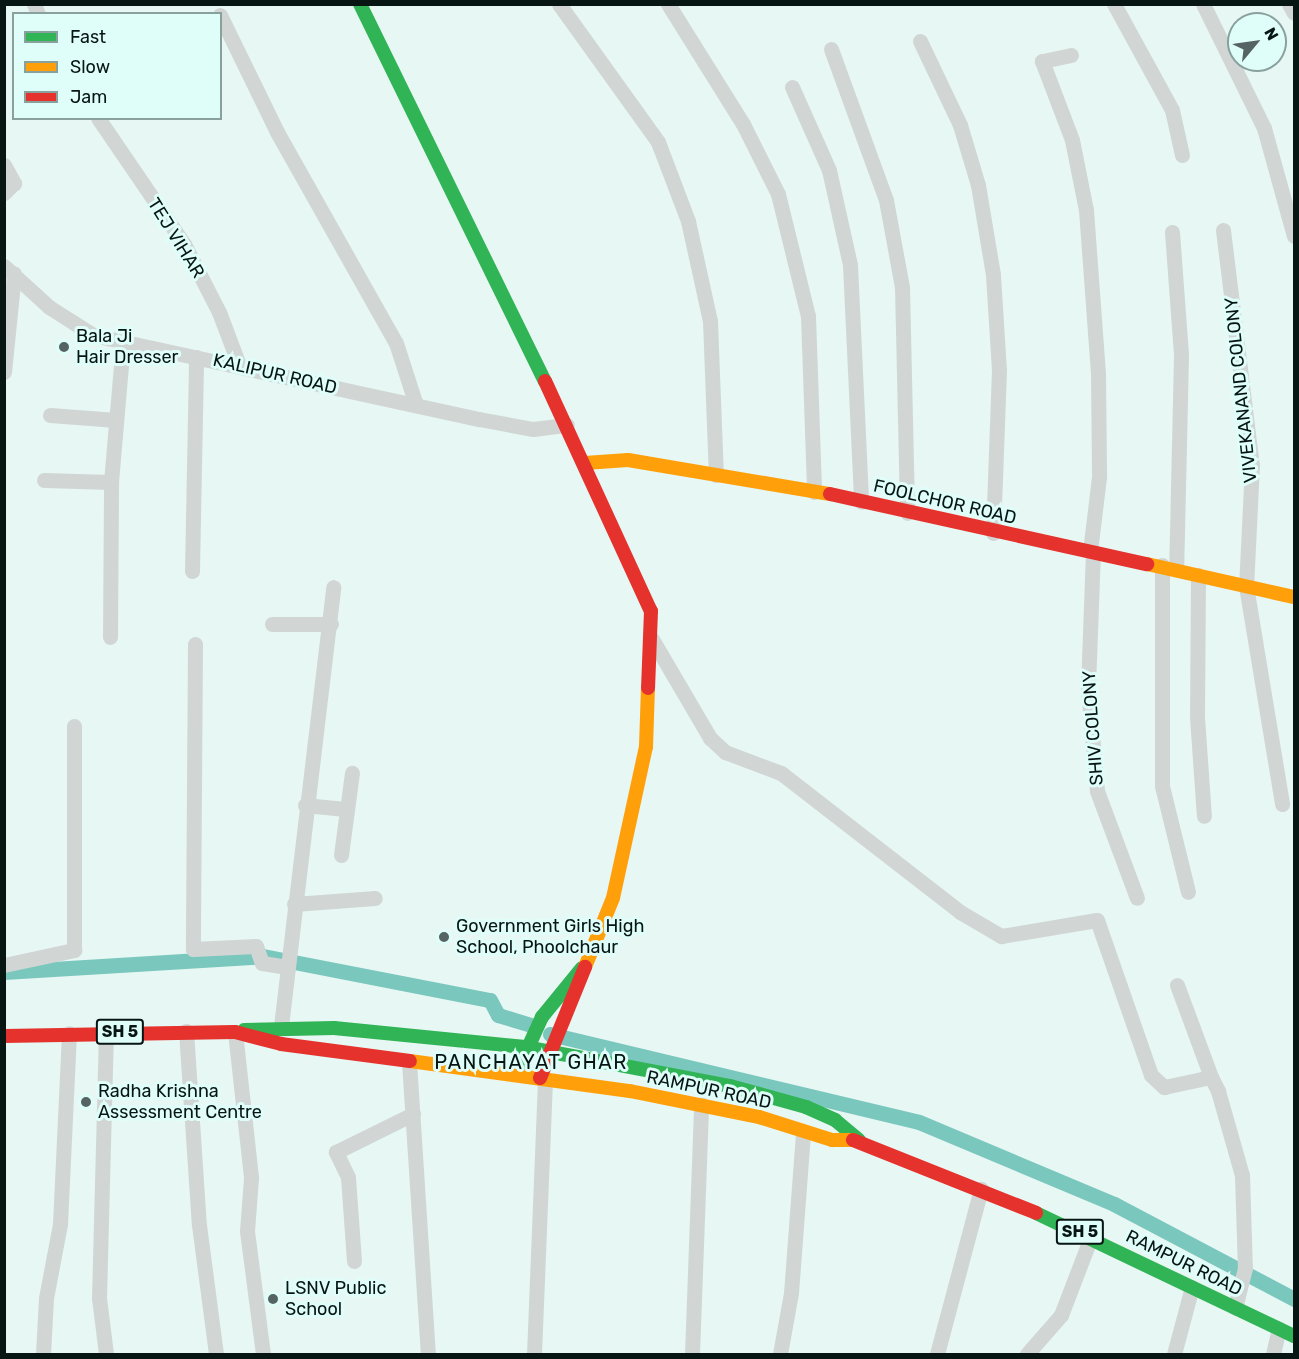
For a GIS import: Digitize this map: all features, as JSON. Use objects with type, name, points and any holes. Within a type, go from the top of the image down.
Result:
[{"type":"main road","points":[[360,4],[567,425],[651,611],[652,639],[646,747],[614,898],[542,1078]]},
{"type":"main road","name":"FOOLCHOR ROAD","points":[[585,463],[628,460],[814,492],[993,533],[1169,567],[1294,597]]},
{"type":"main road","points":[[516,1074],[525,1047],[572,975],[590,961]]},
{"type":"main road","points":[[235,1032],[281,1026],[525,1047],[730,1086],[806,1107],[835,1120],[859,1140]]},
{"type":"main road","name":"RAMPUR ROAD","points":[[4,1035],[235,1032],[259,1041],[516,1074],[701,1104],[803,1133],[859,1140],[981,1189],[1090,1237],[1294,1336]]},
{"type":"street","points":[[559,4],[658,142],[688,221],[710,321],[716,475]]},
{"type":"street","points":[[668,4],[743,124],[778,194],[808,316],[814,492]]},
{"type":"street","points":[[1114,4],[1172,110],[1182,154]]},
{"type":"street","points":[[1203,4],[1264,128],[1294,236]]},
{"type":"street","points":[[1289,4],[1294,13]]},
{"type":"street","points":[[222,18],[277,132],[396,343],[415,402]]},
{"type":"street","points":[[920,41],[960,125],[978,185],[993,275],[999,370],[993,533]]},
{"type":"street","points":[[831,49],[886,200],[902,287],[908,513]]},
{"type":"street","name":"SHIV COLONY","points":[[1071,55],[1042,61],[1072,140],[1086,210],[1098,375],[1099,477],[1091,551],[1088,688],[1097,791],[1137,898]]},
{"type":"street","points":[[792,87],[829,170],[850,265],[861,502]]},
{"type":"street","name":"TEJ VIHAR","points":[[99,120],[184,244],[219,312],[239,365]]},
{"type":"street","points":[[4,165],[14,183],[4,193]]},
{"type":"street","name":"VIVEKANAND COLONY","points":[[1223,230],[1252,465],[1246,586],[1282,804]]},
{"type":"street","points":[[1172,232],[1181,356],[1169,567],[1162,786],[1188,892]]},
{"type":"street","points":[[4,372],[9,270]]},
{"type":"street","name":"KALIPUR ROAD","points":[[9,270],[49,307],[93,335],[533,429],[567,425]]},
{"type":"street","points":[[110,636],[111,482],[123,342]]},
{"type":"street","points":[[192,572],[196,357]]},
{"type":"street","points":[[50,415],[116,420]]},
{"type":"street","points":[[44,480],[111,482]]},
{"type":"street","points":[[1198,575],[1197,717],[1204,816]]},
{"type":"street","points":[[281,1026],[304,805],[331,624],[333,587]]},
{"type":"street","points":[[272,624],[331,624]]},
{"type":"street","points":[[652,639],[710,738],[725,752],[781,773],[960,912],[1001,936],[1097,920],[1151,1076],[1164,1087],[1211,1077]]},
{"type":"street","points":[[195,644],[193,949],[256,945],[259,955],[287,961]]},
{"type":"street","points":[[4,965],[74,950],[74,726]]},
{"type":"street","points":[[341,855],[345,809],[352,773]]},
{"type":"street","points":[[304,805],[345,809]]},
{"type":"street","points":[[294,904],[375,898]]},
{"type":"street","points":[[1177,986],[1211,1077],[1242,1175],[1244,1274],[1235,1308]]},
{"type":"street","points":[[186,1031],[199,1225],[216,1354]]},
{"type":"street","points":[[106,1032],[99,1298],[106,1354]]},
{"type":"street","points":[[235,1032],[251,1178],[247,1231],[263,1354]]},
{"type":"street","points":[[43,1354],[46,1298],[60,1224],[69,1033]]},
{"type":"street","points":[[409,1062],[428,1354]]},
{"type":"street","points":[[534,1354],[542,1078]]},
{"type":"street","points":[[692,1354],[701,1104]]},
{"type":"street","points":[[354,1261],[348,1177],[336,1152],[413,1114]]},
{"type":"street","points":[[780,1354],[792,1293],[803,1133]]},
{"type":"street","points":[[937,1354],[981,1189]]},
{"type":"street","points":[[1027,1354],[1061,1315],[1090,1237]]},
{"type":"street","points":[[1174,1354],[1192,1287]]},
{"type":"street","points":[[1273,1354],[1279,1329]]},
{"type":"waterway","points":[[4,972],[263,956],[490,1000],[498,1015],[531,1025]]},
{"type":"waterway","points":[[550,1034],[919,1122],[1114,1204],[1294,1299]]},
{"type":"traffic: fast","points":[[360,4],[545,381]]},
{"type":"traffic: fast","points":[[516,1074],[542,1017],[582,968]]},
{"type":"traffic: fast","points":[[244,1030],[334,1028],[525,1047],[730,1086],[806,1107],[835,1120],[859,1140]]},
{"type":"traffic: fast","points":[[1036,1213],[1294,1336]]},
{"type":"traffic: slow","points":[[585,463],[628,460],[830,494]]},
{"type":"traffic: slow","points":[[1147,564],[1294,597]]},
{"type":"traffic: slow","points":[[585,967],[613,898],[646,747],[648,688]]},
{"type":"traffic: slow","points":[[410,1061],[630,1091],[759,1117],[832,1140],[853,1140]]},
{"type":"traffic: jam","points":[[545,381],[651,611],[648,688]]},
{"type":"traffic: jam","points":[[830,494],[1147,564]]},
{"type":"traffic: jam","points":[[540,1078],[585,967]]},
{"type":"traffic: jam","points":[[4,1036],[235,1032],[281,1044],[410,1061]]},
{"type":"traffic: jam","points":[[853,1140],[1036,1213]]},
{"type":"place","name":"Bala Ji Hair Dresser","points":[[64,347]]},
{"type":"place","name":"Government Girls High School, Phoolchaur","points":[[444,937]]},
{"type":"place","name":"Radha Krishna Assessment Centre","points":[[86,1102]]},
{"type":"place","name":"LSNV Public School","points":[[273,1299]]},
{"type":"district","name":"PANCHAYAT GHAR","points":[[531,1062]]}]
